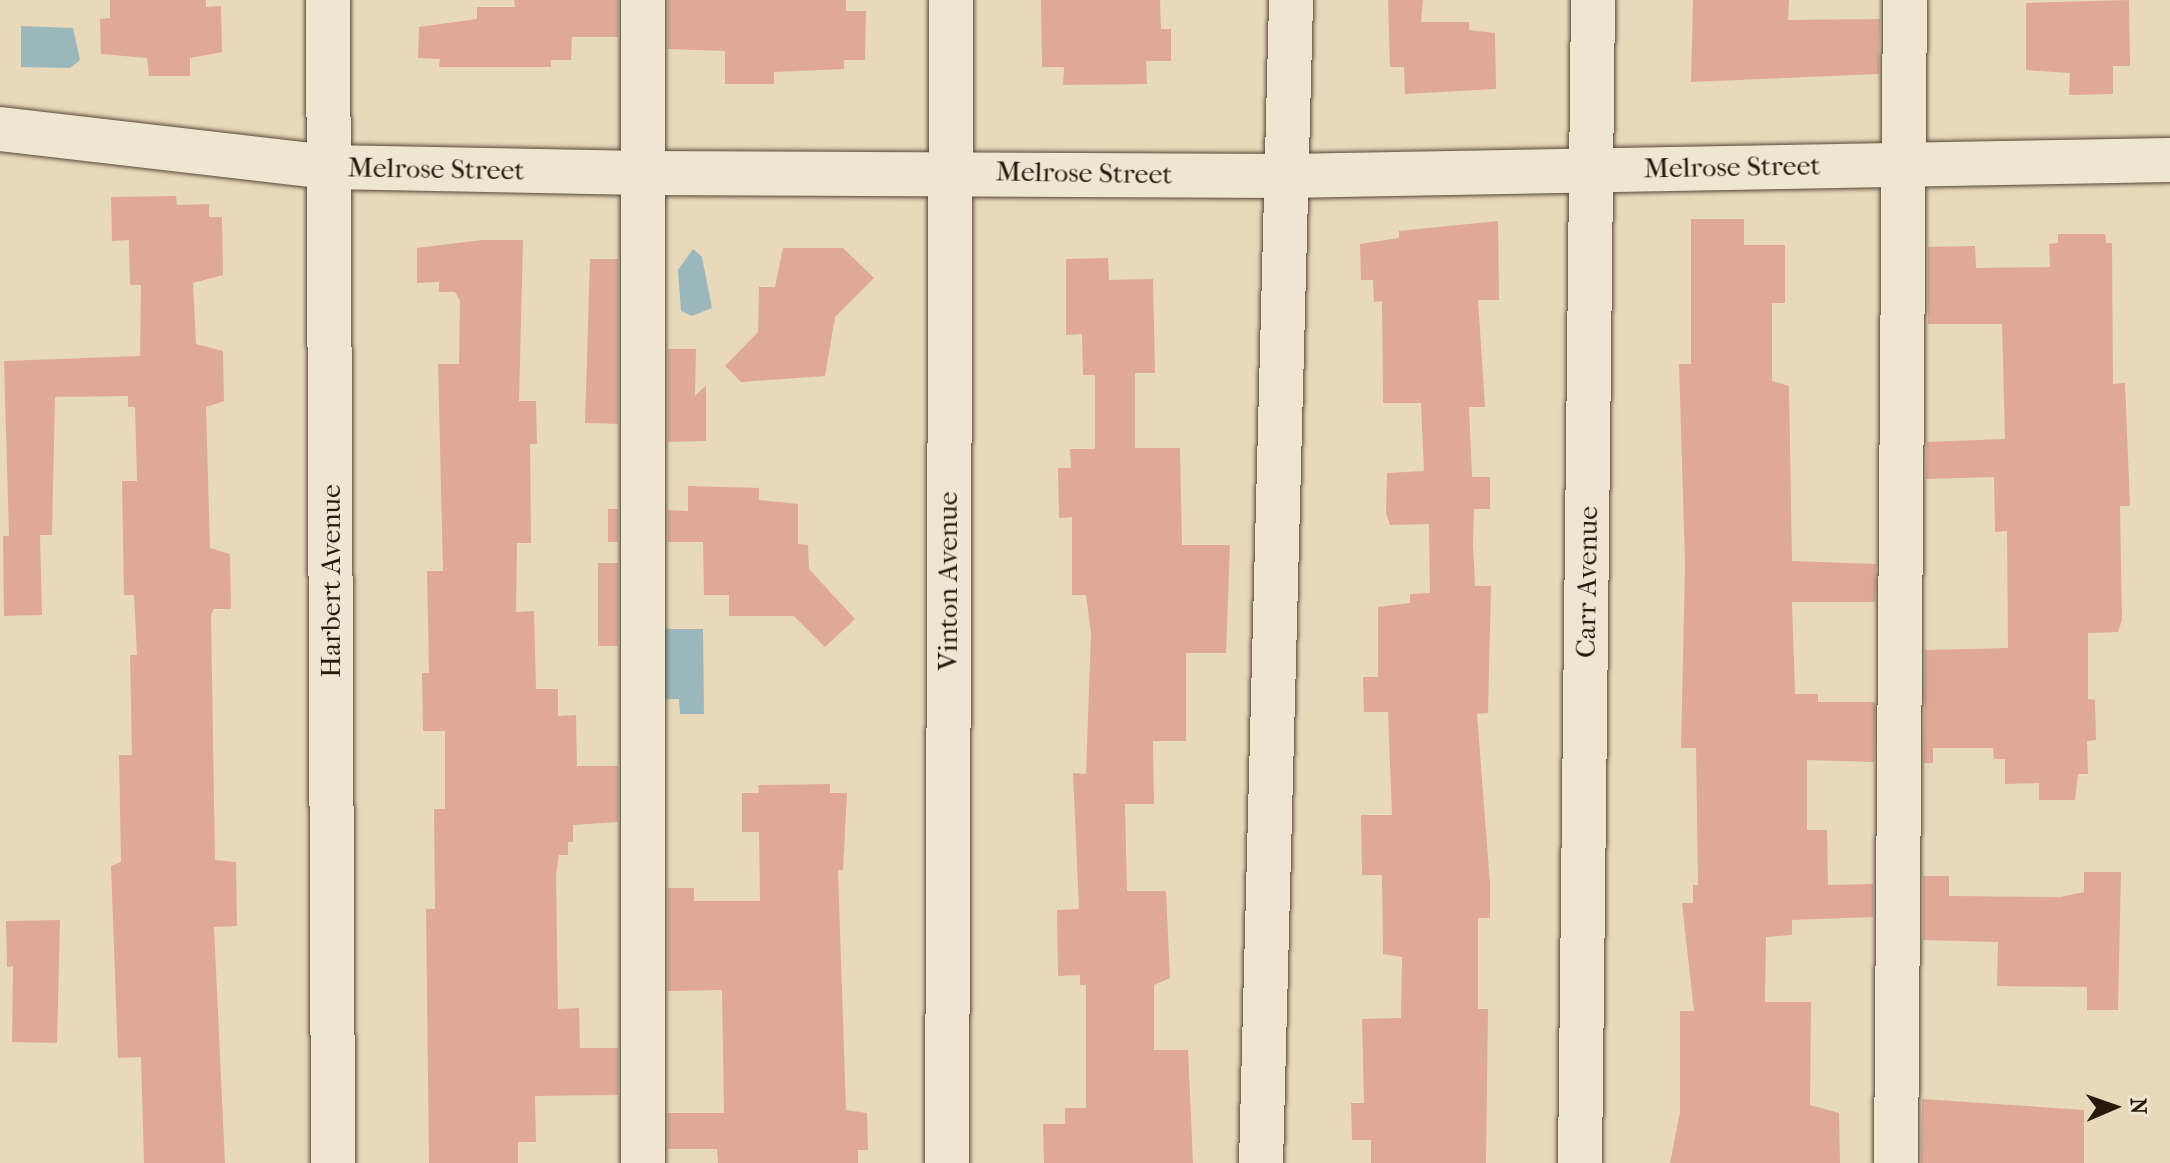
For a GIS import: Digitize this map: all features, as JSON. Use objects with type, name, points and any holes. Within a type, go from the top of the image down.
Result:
[{"type":"street","name":"Harbert Avenue","points":[[328,0],[333,1163]]},
{"type":"street","points":[[643,0],[643,1163]]},
{"type":"street","name":"Vinton Avenue","points":[[947,1163],[951,0]]},
{"type":"street","points":[[1261,1163],[1291,0]]},
{"type":"street","name":"Carr Avenue","points":[[1580,1163],[1593,0]]},
{"type":"street","points":[[1896,1163],[1905,0]]},
{"type":"street","name":"Melrose Street","points":[[0,129],[329,167],[643,173],[950,172],[1287,176],[2170,160]]},
{"type":"water","points":[[21,26],[73,28],[80,60],[70,68],[21,67]]},
{"type":"water","points":[[693,249],[702,257],[712,308],[692,316],[681,311],[678,270]]},
{"type":"water","points":[[658,629],[703,629],[704,714],[680,714],[679,699],[659,699]]},
{"type":"building","points":[[110,0],[206,0],[206,7],[221,6],[222,52],[190,58],[190,76],[149,76],[147,58],[101,54],[100,19],[110,18]]},
{"type":"building","points":[[514,0],[618,0],[618,37],[572,37],[571,60],[551,60],[551,67],[439,67],[440,59],[418,58],[419,27],[477,19],[477,7],[515,7]]},
{"type":"building","points":[[668,0],[846,0],[846,11],[866,11],[865,60],[844,60],[844,69],[774,72],[774,84],[725,84],[725,51],[668,49]]},
{"type":"building","points":[[1041,0],[1160,0],[1161,29],[1171,29],[1171,61],[1146,61],[1147,84],[1063,85],[1064,67],[1042,67]]},
{"type":"building","points":[[1388,0],[1423,0],[1421,22],[1469,22],[1469,30],[1495,33],[1496,89],[1405,94],[1404,67],[1390,67]]},
{"type":"building","points":[[1693,0],[1789,0],[1788,20],[1880,19],[1879,74],[1691,82]]},
{"type":"building","points":[[2129,0],[2130,66],[2113,66],[2113,94],[2069,95],[2070,73],[2026,70],[2026,3]]},
{"type":"building","points":[[176,196],[177,205],[209,204],[209,217],[222,217],[223,275],[193,283],[196,344],[223,351],[224,401],[206,407],[210,548],[230,554],[231,609],[214,609],[211,615],[215,860],[236,862],[237,926],[214,927],[225,1163],[144,1163],[141,1057],[118,1058],[111,866],[121,862],[119,755],[132,755],[130,655],[137,655],[134,595],[124,595],[122,481],[137,481],[135,407],[128,407],[128,396],[55,397],[52,535],[40,535],[42,615],[4,616],[3,536],[9,536],[4,361],[140,356],[141,285],[130,285],[129,240],[112,241],[111,197]]},
{"type":"building","points":[[1691,219],[1744,219],[1744,245],[1785,245],[1785,303],[1772,303],[1772,381],[1789,386],[1792,561],[1876,564],[1875,602],[1792,602],[1795,694],[1818,694],[1818,702],[1875,702],[1874,762],[1807,760],[1807,830],[1827,830],[1828,885],[1873,884],[1873,917],[1792,920],[1792,935],[1766,937],[1765,1002],[1811,1002],[1810,1105],[1839,1113],[1840,1163],[1670,1163],[1680,1112],[1680,1011],[1694,1011],[1682,903],[1693,903],[1693,885],[1698,885],[1696,748],[1681,748],[1685,563],[1679,364],[1691,364]]},
{"type":"building","points":[[1498,221],[1499,300],[1478,300],[1485,407],[1469,407],[1472,477],[1490,477],[1490,509],[1474,509],[1473,545],[1475,586],[1491,586],[1488,713],[1477,714],[1490,884],[1490,918],[1478,918],[1478,1009],[1488,1009],[1486,1163],[1371,1163],[1371,1140],[1352,1140],[1351,1103],[1364,1103],[1362,1019],[1401,1018],[1402,957],[1383,954],[1382,875],[1362,875],[1361,815],[1392,815],[1388,712],[1364,712],[1363,677],[1378,677],[1378,607],[1410,603],[1410,594],[1430,593],[1429,524],[1390,525],[1386,513],[1387,473],[1424,471],[1421,403],[1383,403],[1382,301],[1374,302],[1373,280],[1361,280],[1360,244],[1399,238],[1399,231]]},
{"type":"building","points":[[2058,234],[2105,234],[2106,243],[2112,243],[2113,384],[2125,383],[2130,506],[2120,506],[2122,620],[2118,632],[2088,633],[2088,699],[2095,700],[2096,740],[2087,741],[2088,774],[2078,774],[2075,800],[2039,800],[2039,783],[2005,784],[2005,759],[1994,759],[1993,748],[1933,748],[1933,763],[1924,763],[1925,650],[2008,648],[2007,531],[1995,532],[1994,477],[1926,479],[1927,442],[2005,439],[2002,324],[1928,324],[1928,247],[1975,246],[1976,268],[2050,267],[2049,244],[2058,243]]},
{"type":"building","points":[[482,240],[523,240],[519,401],[536,401],[537,444],[530,444],[531,543],[517,543],[516,612],[534,611],[536,689],[558,689],[558,716],[576,715],[577,766],[618,766],[618,822],[573,825],[573,842],[568,842],[568,855],[559,855],[556,875],[558,1009],[579,1008],[580,1048],[618,1048],[618,1095],[535,1096],[536,1142],[518,1142],[518,1163],[429,1163],[426,909],[435,909],[434,809],[445,809],[445,731],[423,731],[422,673],[429,673],[427,571],[443,571],[438,364],[459,364],[460,301],[455,292],[439,292],[439,282],[417,283],[417,248]]},
{"type":"building","points":[[783,248],[843,248],[874,278],[835,317],[825,376],[741,382],[725,366],[758,332],[759,287],[775,287]]},
{"type":"building","points":[[1108,258],[1109,280],[1153,279],[1155,373],[1135,373],[1135,448],[1180,448],[1182,545],[1230,545],[1226,653],[1186,653],[1186,741],[1153,741],[1154,804],[1125,804],[1127,891],[1166,891],[1170,978],[1154,985],[1154,1050],[1188,1050],[1193,1163],[1044,1163],[1043,1124],[1065,1124],[1065,1108],[1086,1108],[1086,985],[1080,985],[1080,975],[1058,976],[1057,910],[1079,909],[1073,773],[1086,774],[1091,633],[1086,595],[1072,595],[1072,517],[1059,518],[1058,468],[1071,468],[1070,449],[1095,449],[1095,375],[1083,375],[1082,334],[1066,335],[1066,259]]},
{"type":"building","points":[[590,259],[618,259],[618,424],[585,423]]},
{"type":"building","points":[[668,349],[696,349],[695,396],[706,385],[706,441],[668,442]]},
{"type":"building","points":[[688,486],[759,488],[759,500],[798,504],[798,544],[808,545],[809,569],[855,619],[825,647],[794,616],[729,616],[729,595],[704,595],[703,542],[668,542],[668,510],[688,511]]},
{"type":"building","points":[[608,509],[618,509],[618,542],[608,542]]},
{"type":"building","points":[[598,563],[618,563],[618,646],[598,646]]},
{"type":"building","points":[[830,784],[830,793],[847,793],[843,870],[838,870],[846,1110],[867,1113],[868,1150],[858,1150],[858,1163],[718,1163],[717,1149],[668,1149],[668,1113],[724,1113],[722,990],[668,991],[668,888],[694,888],[694,901],[760,901],[759,832],[742,832],[742,793],[759,793],[758,785]]},
{"type":"building","points":[[2084,872],[2121,872],[2118,1010],[2087,1010],[2087,987],[1997,986],[1998,942],[1923,940],[1923,876],[1949,876],[1949,896],[2061,897],[2084,892]]},
{"type":"building","points":[[60,920],[57,1043],[12,1042],[13,966],[7,967],[6,921]]},
{"type":"building","points":[[1922,1099],[2084,1110],[2084,1163],[1921,1163]]}]
